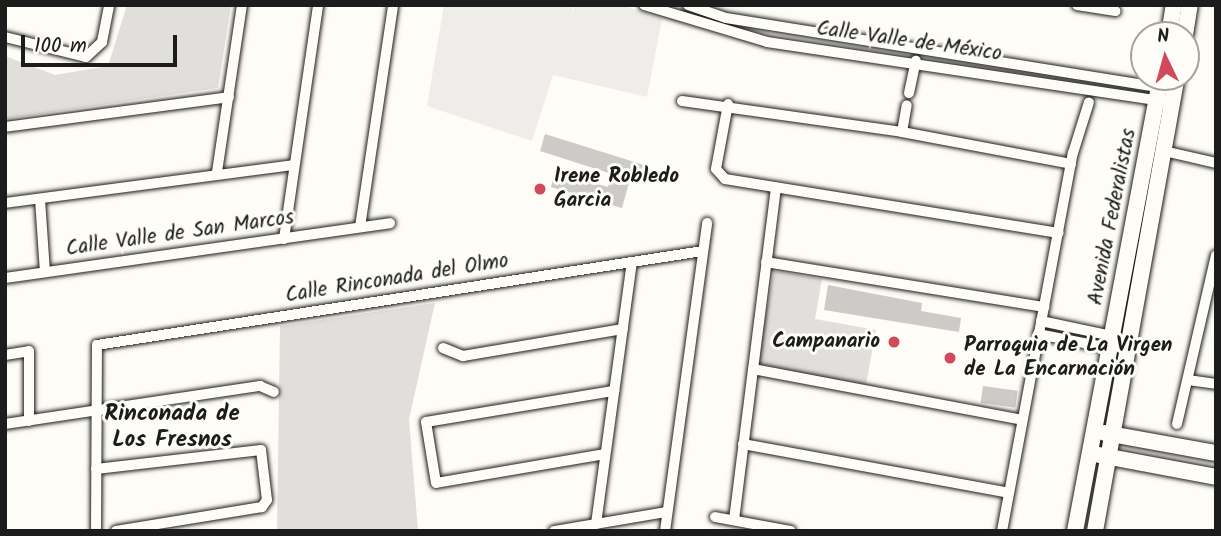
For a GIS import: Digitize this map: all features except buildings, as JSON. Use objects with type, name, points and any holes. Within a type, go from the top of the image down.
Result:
[{"type":"street","points":[[5,37],[75,58],[102,42],[109,5]]},
{"type":"street","points":[[217,172],[242,5]]},
{"type":"street","points":[[284,239],[318,5]]},
{"type":"street","points":[[360,227],[393,5]]},
{"type":"street","name":"Calle Valle de México","points":[[644,5],[736,35],[916,61],[1130,85]]},
{"type":"street","name":"Calle Valle de México","points":[[688,5],[726,18],[1130,83]]},
{"type":"street","points":[[1077,5],[1116,12]]},
{"type":"street","points":[[842,50],[844,35]]},
{"type":"street","points":[[909,93],[916,61]]},
{"type":"street","name":"Avenida Federalistas","points":[[1095,531],[1164,151],[1167,91]]},
{"type":"street","name":"Avenida Federalistas","points":[[1075,531],[1111,342],[1167,91]]},
{"type":"street","points":[[5,127],[229,97]]},
{"type":"street","points":[[682,101],[727,104],[1072,159]]},
{"type":"street","points":[[1002,531],[1072,159],[1089,102]]},
{"type":"street","points":[[727,104],[716,169],[725,179],[1059,233]]},
{"type":"street","points":[[902,132],[907,105]]},
{"type":"street","points":[[1164,151],[1216,163]]},
{"type":"street","points":[[5,203],[217,172],[294,165]]},
{"type":"street","points":[[734,520],[776,188]]},
{"type":"street","points":[[40,198],[45,272]]},
{"type":"street","name":"Calle Valle de San Marcos","points":[[5,278],[390,223]]},
{"type":"street","points":[[666,531],[666,512],[708,223]]},
{"type":"street","name":"Calle Rinconada del Olmo","points":[[96,410],[97,345],[704,251]]},
{"type":"street","points":[[1177,424],[1211,303],[1216,254]]},
{"type":"street","points":[[596,524],[632,262]]},
{"type":"street","points":[[766,262],[1044,307]]},
{"type":"street","points":[[1041,321],[1128,346]]},
{"type":"street","points":[[443,348],[463,356],[623,329]]},
{"type":"street","points":[[1038,334],[1111,342]]},
{"type":"street","points":[[5,355],[29,351],[29,421]]},
{"type":"street","points":[[753,369],[1022,420]]},
{"type":"street","points":[[1188,380],[1216,384]]},
{"type":"street","points":[[5,424],[260,386],[274,392]]},
{"type":"street","points":[[606,454],[436,483],[426,422],[614,391]]},
{"type":"street","points":[[96,410],[96,531]]},
{"type":"street","points":[[1094,431],[1216,453]]},
{"type":"street","points":[[743,444],[1009,493]]},
{"type":"street","points":[[96,468],[261,450],[267,500],[262,507],[116,531]]},
{"type":"street","points":[[1090,454],[1216,477]]},
{"type":"street","points":[[554,531],[666,512]]},
{"type":"street","points":[[715,517],[791,531]]},
{"type":"shaded area","points":[[127,5],[231,5],[218,88],[5,119],[5,56],[55,75],[108,66]]},
{"type":"shaded area","points":[[444,5],[574,5],[568,28],[575,5],[621,5],[662,19],[647,97],[553,75],[532,141],[427,106]]},
{"type":"shaded area","points":[[774,271],[822,279],[815,319],[876,330],[866,385],[757,367]]},
{"type":"shaded area","points":[[435,303],[409,419],[418,531],[277,531],[280,326]]},
{"type":"place","name":"Irene Robledo Garcia","points":[[540,189]]},
{"type":"place","name":"Campanario","points":[[894,342]]},
{"type":"place","name":"Parroquia de La Virgen de La Encarnación","points":[[950,358]]},
{"type":"district","name":"Rinconada de Los Fresnos","points":[[172,427]]}]
